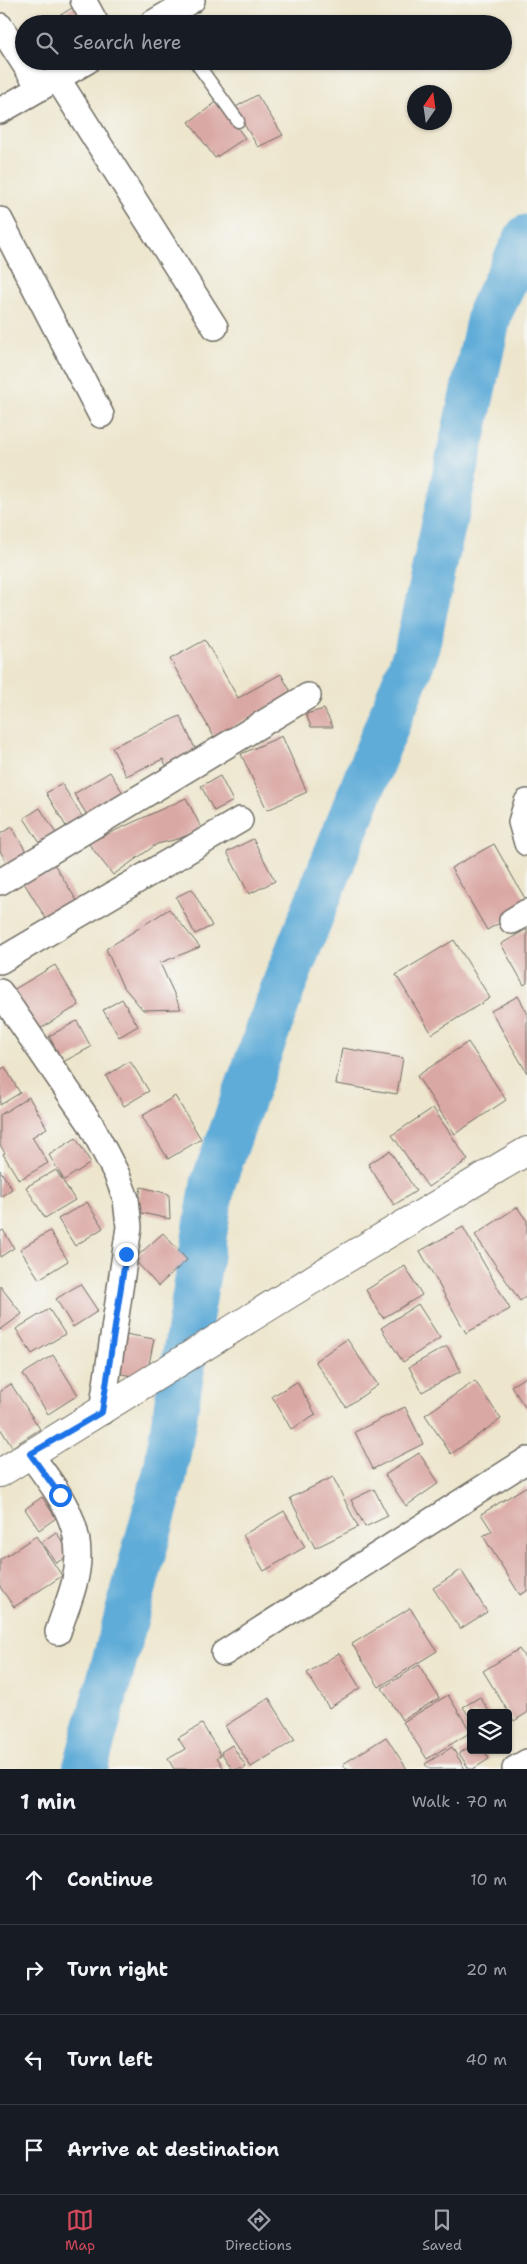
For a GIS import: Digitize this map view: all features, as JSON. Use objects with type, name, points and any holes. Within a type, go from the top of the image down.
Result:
[{"type":"street","points":[[83,0],[91,15]]},
{"type":"street","points":[[170,15],[192,0]]},
{"type":"street","points":[[0,26],[15,43]]},
{"type":"street","points":[[38,70],[49,83],[215,327]]},
{"type":"street","points":[[0,111],[71,70]]},
{"type":"street","points":[[0,220],[101,415]]},
{"type":"street","points":[[0,882],[308,696]]},
{"type":"street","points":[[527,802],[521,822],[527,843]]},
{"type":"street","points":[[0,961],[240,820]]},
{"type":"street","points":[[0,992],[90,1123],[117,1175],[126,1199],[129,1228],[102,1412]]},
{"type":"street","points":[[0,1473],[102,1412],[344,1260],[527,1151]]},
{"type":"street","points":[[30,1454],[60,1495],[77,1535],[78,1557],[75,1583],[58,1632]]},
{"type":"street","points":[[224,1653],[527,1460]]},
{"type":"street","points":[[515,1769],[527,1762]]},
{"type":"lane","points":[[201,70],[238,121]]},
{"type":"building","points":[[75,6],[80,15],[61,15]]},
{"type":"building","points":[[257,95],[283,135],[258,147],[234,108]]},
{"type":"building","points":[[218,101],[245,138],[215,158],[189,122]]},
{"type":"building","points":[[205,640],[238,698],[281,674],[292,694],[214,737],[170,659]]},
{"type":"building","points":[[324,709],[333,727],[311,727],[306,714]]},
{"type":"building","points":[[180,716],[200,759],[169,772],[163,759],[126,776],[112,747]]},
{"type":"building","points":[[282,736],[307,792],[267,810],[241,754]]},
{"type":"building","points":[[110,772],[128,801],[92,823],[74,794]]},
{"type":"building","points":[[220,776],[233,801],[214,811],[201,786]]},
{"type":"building","points":[[62,784],[83,818],[67,828],[46,793]]},
{"type":"building","points":[[186,798],[202,829],[178,839],[157,844],[113,875],[88,843]]},
{"type":"building","points":[[40,808],[59,838],[43,848],[24,818]]},
{"type":"building","points":[[12,827],[28,855],[9,866],[0,851],[0,834]]},
{"type":"building","points":[[253,839],[275,881],[249,894],[227,852]]},
{"type":"building","points":[[494,844],[527,902],[527,908],[487,930],[451,868]]},
{"type":"building","points":[[54,864],[79,904],[48,922],[24,883]]},
{"type":"building","points":[[192,889],[212,926],[195,934],[176,897]]},
{"type":"building","points":[[169,909],[200,947],[160,963],[181,1009],[143,1010],[122,985],[106,949]]},
{"type":"building","points":[[527,929],[527,983],[524,985],[501,944]]},
{"type":"building","points":[[454,940],[490,998],[432,1034],[396,975]]},
{"type":"building","points":[[55,965],[79,1005],[38,1030],[13,990]]},
{"type":"building","points":[[518,996],[527,1012],[527,1073],[491,1011]]},
{"type":"building","points":[[122,999],[138,1026],[119,1037],[103,1010]]},
{"type":"building","points":[[77,1021],[91,1047],[63,1062],[49,1036]]},
{"type":"building","points":[[468,1042],[506,1100],[455,1134],[417,1076]]},
{"type":"building","points":[[342,1048],[403,1058],[397,1094],[336,1084]]},
{"type":"building","points":[[130,1061],[149,1091],[124,1106],[106,1076]]},
{"type":"building","points":[[5,1067],[20,1093],[0,1105],[0,1070]]},
{"type":"building","points":[[175,1096],[201,1139],[168,1159],[142,1116]]},
{"type":"building","points":[[29,1097],[47,1128],[32,1137],[48,1163],[19,1180],[3,1154],[5,1153],[0,1145],[0,1115]]},
{"type":"building","points":[[433,1108],[468,1160],[428,1187],[392,1135]]},
{"type":"building","points":[[76,1138],[91,1163],[64,1180],[49,1155]]},
{"type":"building","points":[[390,1151],[416,1191],[394,1205],[368,1164]]},
{"type":"building","points":[[0,1170],[12,1189],[0,1197]]},
{"type":"building","points":[[56,1170],[75,1200],[45,1218],[26,1187]]},
{"type":"building","points":[[141,1187],[169,1194],[170,1219],[137,1212]]},
{"type":"building","points":[[87,1202],[103,1228],[75,1246],[58,1219]]},
{"type":"building","points":[[517,1207],[527,1221],[527,1296],[520,1301],[475,1235]]},
{"type":"building","points":[[463,1227],[510,1309],[466,1333],[420,1251]]},
{"type":"building","points":[[3,1230],[14,1248],[0,1257],[0,1232]]},
{"type":"building","points":[[50,1231],[68,1261],[39,1279],[20,1249]]},
{"type":"building","points":[[163,1233],[187,1260],[158,1286],[134,1259]]},
{"type":"building","points":[[405,1266],[422,1295],[383,1318],[366,1290]]},
{"type":"building","points":[[80,1284],[98,1311],[73,1327],[56,1299]]},
{"type":"building","points":[[0,1286],[22,1314],[0,1330]]},
{"type":"building","points":[[418,1304],[440,1338],[403,1362],[381,1328]]},
{"type":"building","points":[[49,1309],[65,1334],[32,1354],[16,1329]]},
{"type":"building","points":[[125,1334],[154,1339],[146,1379],[117,1373]]},
{"type":"building","points":[[347,1339],[378,1385],[346,1407],[315,1361]]},
{"type":"building","points":[[447,1346],[461,1371],[422,1392],[409,1367]]},
{"type":"building","points":[[53,1355],[78,1395],[48,1414],[23,1374]]},
{"type":"building","points":[[527,1376],[527,1410],[511,1386]]},
{"type":"building","points":[[475,1381],[501,1419],[451,1454],[425,1415]]},
{"type":"building","points":[[297,1382],[316,1415],[291,1429],[272,1396]]},
{"type":"building","points":[[11,1384],[40,1429],[12,1447],[0,1428],[0,1391]]},
{"type":"building","points":[[405,1407],[423,1444],[373,1469],[355,1432]]},
{"type":"building","points":[[419,1453],[439,1483],[406,1506],[385,1475]]},
{"type":"building","points":[[333,1477],[358,1527],[315,1548],[290,1498]]},
{"type":"building","points":[[527,1486],[527,1591],[520,1595],[483,1536],[492,1531],[481,1514]]},
{"type":"building","points":[[374,1489],[388,1516],[365,1527],[351,1500]]},
{"type":"building","points":[[42,1497],[56,1518],[39,1530],[25,1509]]},
{"type":"building","points":[[284,1511],[305,1547],[264,1571],[243,1535]]},
{"type":"building","points":[[56,1532],[71,1554],[56,1563],[42,1542]]},
{"type":"building","points":[[36,1536],[62,1576],[14,1607],[0,1587],[0,1560]]},
{"type":"building","points":[[461,1570],[487,1612],[460,1629],[433,1588]]},
{"type":"building","points":[[410,1608],[437,1651],[379,1687],[352,1644]]},
{"type":"building","points":[[519,1649],[527,1661],[527,1713],[514,1721],[512,1709],[507,1709],[483,1671]]},
{"type":"building","points":[[339,1653],[360,1688],[329,1708],[307,1673]]},
{"type":"building","points":[[419,1665],[439,1698],[402,1720],[382,1688]]},
{"type":"building","points":[[448,1695],[467,1726],[467,1734],[427,1759],[403,1722]]},
{"type":"building","points":[[480,1697],[488,1709],[467,1709],[467,1713],[463,1707]]},
{"type":"building","points":[[269,1698],[295,1740],[251,1767],[225,1726]]},
{"type":"building","points":[[202,1724],[221,1755],[217,1757],[224,1769],[174,1769],[168,1759],[185,1749],[178,1738]]},
{"type":"building","points":[[386,1737],[407,1769],[346,1769],[343,1764]]},
{"type":"building","points":[[232,1745],[246,1767],[243,1769],[232,1769],[221,1752]]},
{"type":"building","points":[[452,1747],[465,1769],[429,1769],[425,1764]]},
{"type":"building","points":[[467,1748],[467,1754],[486,1754],[489,1759],[473,1769],[469,1769],[459,1753]]},
{"type":"waterway","points":[[85,1769],[165,1474],[213,1183],[284,985],[416,652],[490,312],[527,237]]},
{"type":"route","points":[[60,1495],[30,1454],[102,1412],[126,1254]]}]
